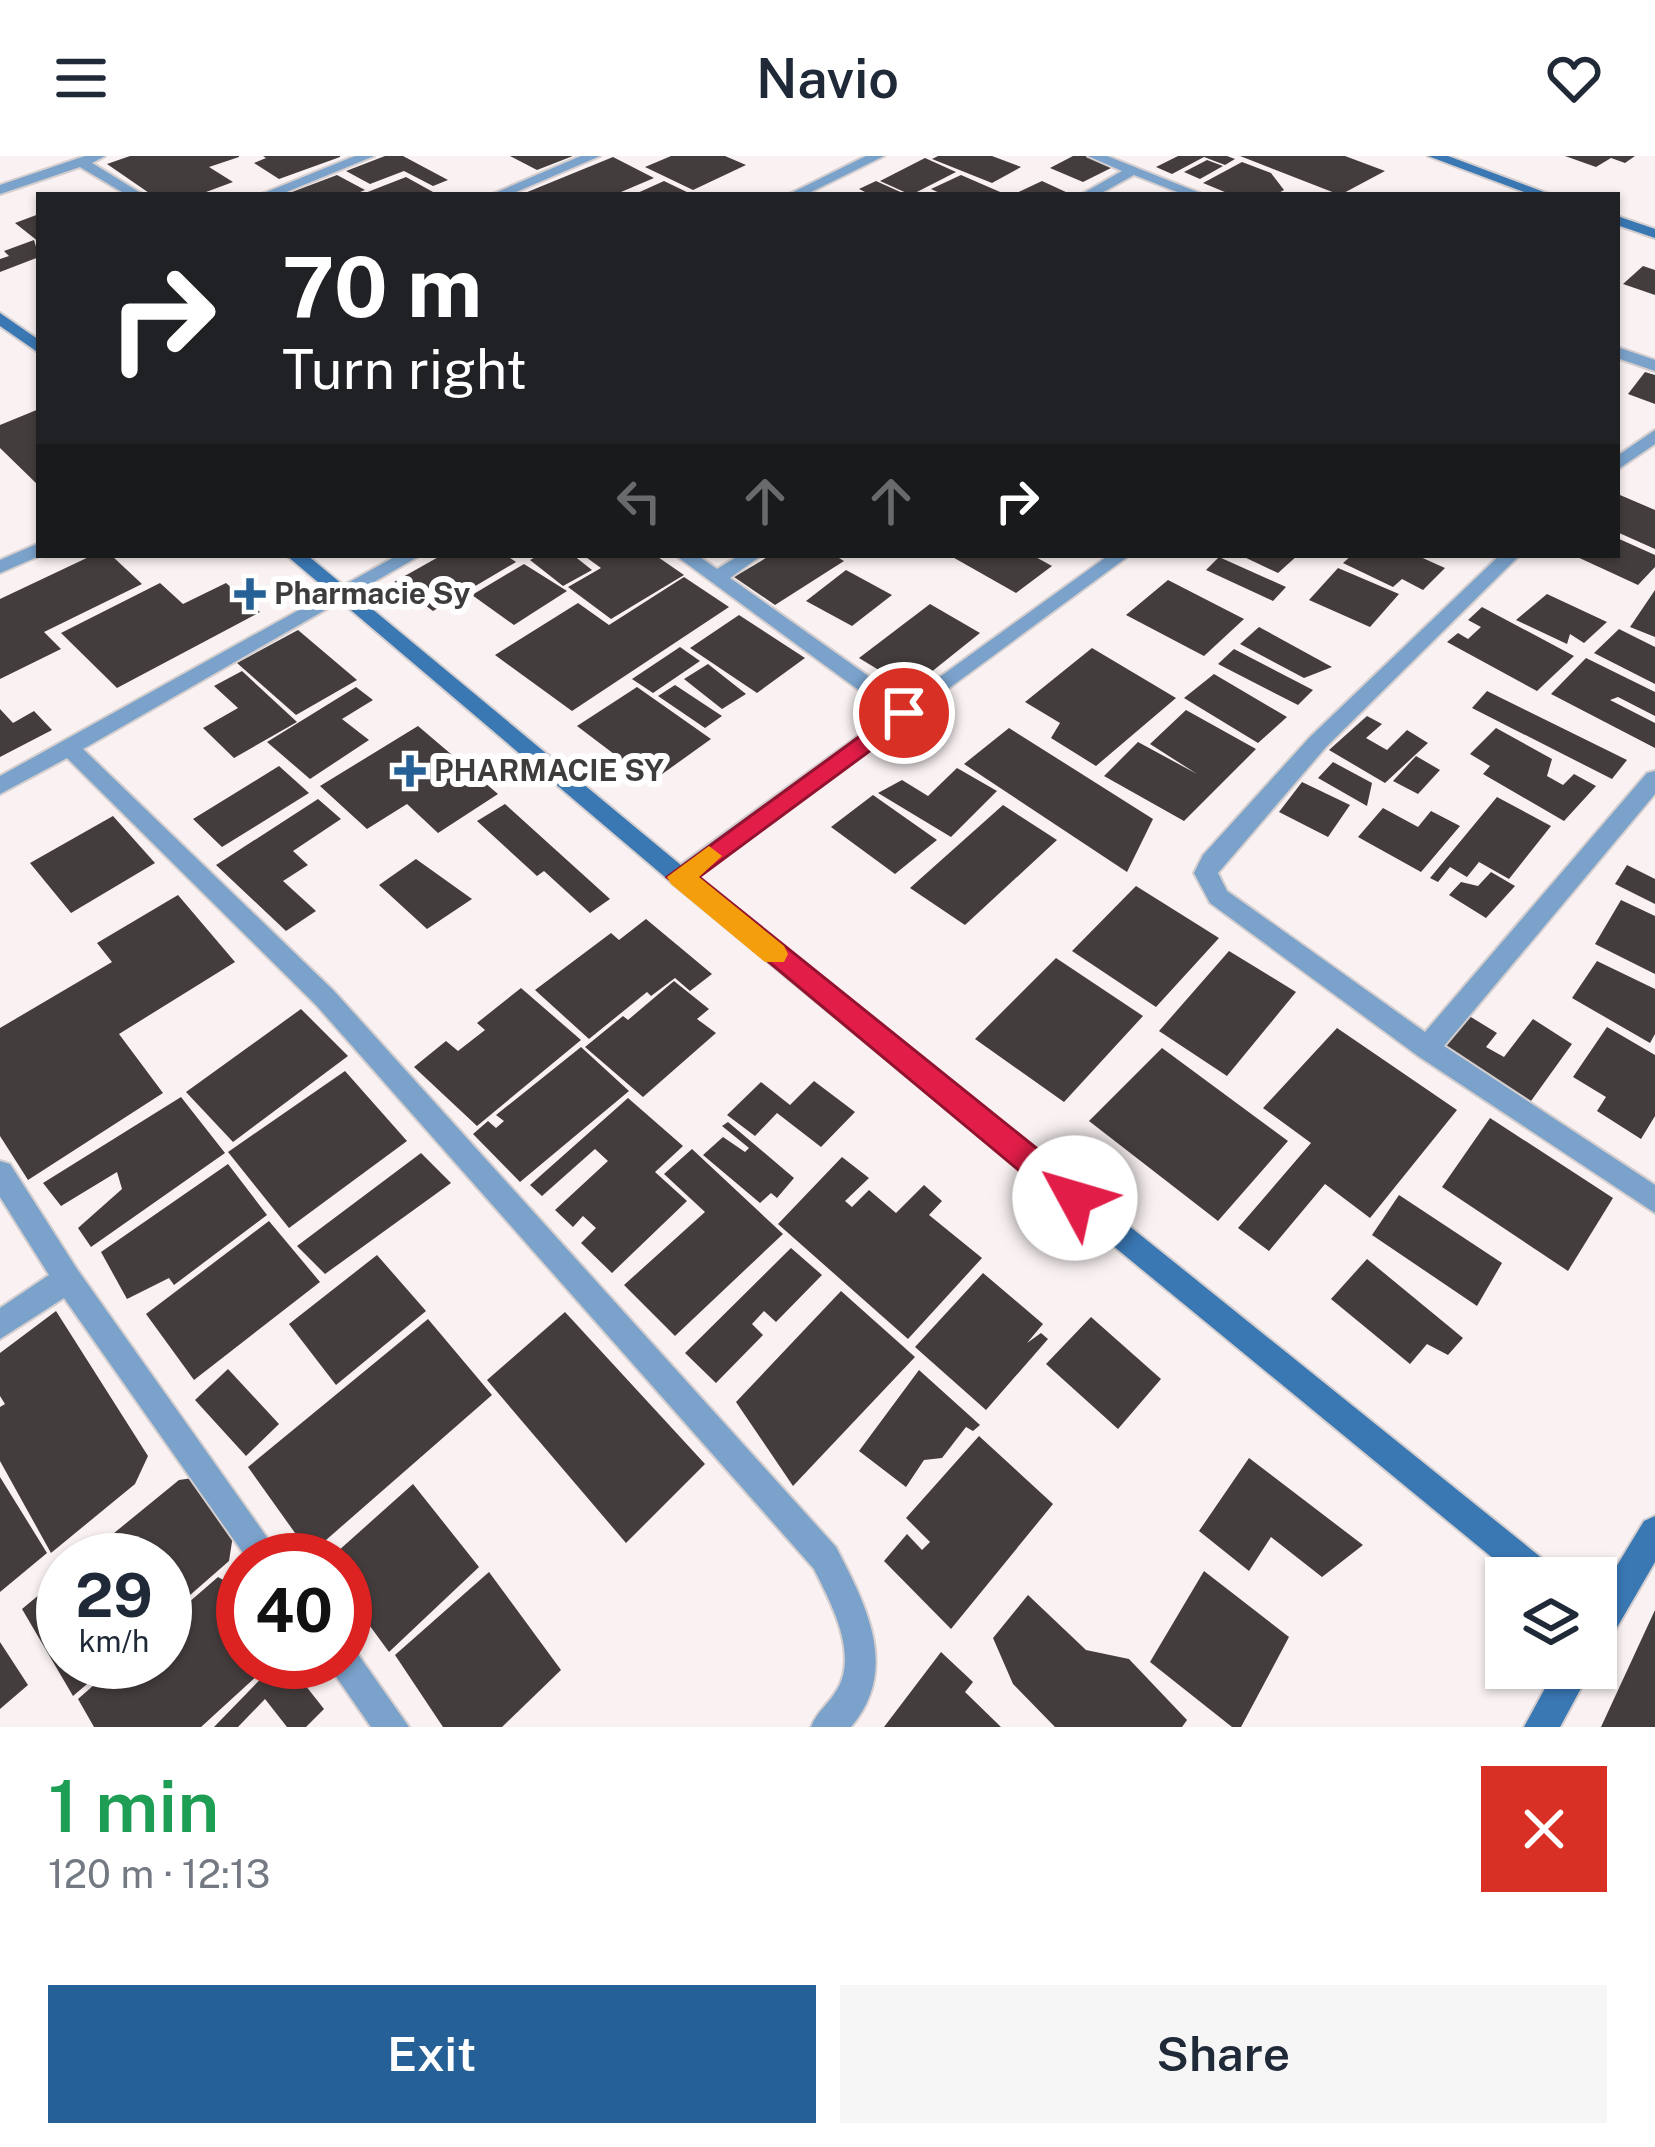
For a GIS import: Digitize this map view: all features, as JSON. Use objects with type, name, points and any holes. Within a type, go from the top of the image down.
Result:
[{"type":"street","points":[[0,190],[98,156]]},
{"type":"street","points":[[274,192],[367,156]]},
{"type":"street","points":[[503,192],[593,156]]},
{"type":"street","points":[[800,192],[877,156]]},
{"type":"street","points":[[1095,156],[1190,192]]},
{"type":"street","points":[[1435,156],[1537,192]]},
{"type":"street","points":[[81,162],[132,192]]},
{"type":"street","points":[[1093,192],[1132,171]]},
{"type":"street","points":[[1620,221],[1655,234]]},
{"type":"street","points":[[0,317],[36,346]]},
{"type":"street","points":[[1620,353],[1655,366]]},
{"type":"street","points":[[1620,463],[1655,435]]},
{"type":"street","points":[[0,567],[36,550]]},
{"type":"street","points":[[299,558],[680,877],[1516,1557]]},
{"type":"street","points":[[0,786],[406,558]]},
{"type":"street","points":[[688,558],[904,713]]},
{"type":"street","points":[[716,578],[749,558]]},
{"type":"street","points":[[680,877],[1117,558]]},
{"type":"street","points":[[1508,558],[1318,742],[1206,873],[1218,898],[1427,1048],[1655,1200]]},
{"type":"street","points":[[68,746],[325,998],[825,1558],[851,1610],[859,1646],[856,1690],[828,1727]]},
{"type":"street","points":[[1427,1048],[1655,779]]},
{"type":"street","points":[[0,1173],[67,1279],[248,1533]]},
{"type":"street","points":[[0,1325],[67,1279]]},
{"type":"street","points":[[1617,1594],[1655,1532]]},
{"type":"street","points":[[364,1689],[392,1727]]},
{"type":"street","points":[[1540,1727],[1563,1689]]},
{"type":"building","points":[[130,156],[239,156],[209,167],[233,182],[206,192],[148,192],[107,164]]},
{"type":"building","points":[[263,156],[340,157],[279,179],[254,163],[266,158]]},
{"type":"building","points":[[385,156],[403,156],[448,180],[433,186],[404,171],[370,184],[346,171]]},
{"type":"building","points":[[510,156],[573,156],[537,170]]},
{"type":"building","points":[[671,156],[725,156],[746,165],[693,190],[645,167]]},
{"type":"building","points":[[992,156],[1021,167],[992,183],[932,159]]},
{"type":"building","points":[[1073,156],[1090,156],[1115,166],[1083,182],[1050,168]]},
{"type":"building","points":[[1178,156],[1227,156],[1235,159],[1225,165],[1204,157],[1172,174],[1156,167]]},
{"type":"building","points":[[1240,156],[1345,156],[1385,171],[1346,192],[1332,192]]},
{"type":"building","points":[[1565,156],[1635,156],[1625,163],[1611,158],[1596,167]]},
{"type":"building","points":[[613,157],[654,178],[621,192],[527,192]]},
{"type":"building","points":[[925,158],[956,172],[917,192],[880,181]]},
{"type":"building","points":[[1207,160],[1223,166],[1200,179],[1184,172]]},
{"type":"building","points":[[1242,162],[1271,173],[1284,190],[1225,192],[1203,183]]},
{"type":"building","points":[[337,175],[365,190],[360,192],[292,192]]},
{"type":"building","points":[[961,175],[1000,192],[938,192],[931,189]]},
{"type":"building","points":[[406,177],[433,192],[368,192]]},
{"type":"building","points":[[664,181],[687,192],[640,192]]},
{"type":"building","points":[[876,181],[900,192],[865,192],[859,189]]},
{"type":"building","points":[[1042,181],[1066,192],[1018,192]]},
{"type":"building","points":[[36,215],[36,240],[15,223]]},
{"type":"building","points":[[34,240],[36,258],[0,272],[0,259],[9,256],[4,251]]},
{"type":"building","points":[[1643,266],[1655,270],[1655,295],[1623,284]]},
{"type":"building","points":[[1645,372],[1655,375],[1655,404],[1628,394]]},
{"type":"building","points":[[36,410],[36,483],[0,448],[0,425]]},
{"type":"building","points":[[1620,495],[1655,510],[1655,549],[1620,533]]},
{"type":"building","points":[[1620,539],[1655,555],[1655,567],[1638,585],[1580,558],[1620,558]]},
{"type":"building","points":[[87,558],[114,558],[142,584],[44,632],[61,649],[0,679],[0,599]]},
{"type":"building","points":[[437,558],[510,558],[516,562],[433,611],[394,582]]},
{"type":"building","points":[[577,558],[592,570],[563,586],[530,560]]},
{"type":"building","points":[[587,558],[659,558],[684,575],[611,619],[568,587],[601,568]]},
{"type":"building","points":[[766,558],[844,561],[775,605],[734,577]]},
{"type":"building","points":[[954,558],[1037,558],[1052,566],[1016,593]]},
{"type":"building","points":[[1221,558],[1286,587],[1273,601],[1206,570]]},
{"type":"building","points":[[1246,558],[1295,558],[1278,573]]},
{"type":"building","points":[[1349,558],[1423,558],[1445,568],[1423,590],[1402,579],[1393,587],[1343,563]]},
{"type":"building","points":[[524,564],[567,591],[514,625],[472,595]]},
{"type":"building","points":[[1338,568],[1399,594],[1370,627],[1309,600]]},
{"type":"building","points":[[846,570],[892,595],[852,626],[806,601]]},
{"type":"building","points":[[684,577],[729,607],[572,711],[495,655],[578,603],[609,625]]},
{"type":"building","points":[[1168,580],[1244,619],[1204,656],[1126,615]]},
{"type":"building","points":[[160,583],[183,604],[226,583],[260,612],[117,688],[61,633]]},
{"type":"building","points":[[1655,590],[1655,637],[1630,627]]},
{"type":"building","points":[[1547,594],[1607,622],[1584,643],[1570,634],[1567,644],[1516,620]]},
{"type":"building","points":[[930,604],[980,633],[910,689],[859,658]]},
{"type":"building","points":[[1482,607],[1574,656],[1537,691],[1447,642],[1458,633],[1468,639],[1481,627],[1468,620]]},
{"type":"building","points":[[739,615],[805,658],[757,693],[690,648]]},
{"type":"building","points":[[1259,627],[1332,667],[1304,678],[1240,644]]},
{"type":"building","points":[[1619,629],[1655,647],[1655,684],[1594,653]]},
{"type":"building","points":[[298,630],[357,680],[296,715],[237,663]]},
{"type":"building","points":[[680,647],[700,661],[653,693],[632,679]]},
{"type":"building","points":[[1092,648],[1176,698],[1096,766],[1051,738],[1060,723],[1025,702]]},
{"type":"building","points":[[1234,649],[1313,690],[1298,705],[1218,664]]},
{"type":"building","points":[[1586,658],[1655,692],[1655,716],[1618,697],[1610,700],[1655,723],[1655,748],[1551,694]]},
{"type":"building","points":[[708,664],[746,694],[722,709],[684,679]]},
{"type":"building","points":[[242,671],[297,722],[234,758],[203,728],[238,708],[214,686]]},
{"type":"building","points":[[1214,674],[1287,717],[1258,743],[1184,698]]},
{"type":"building","points":[[675,685],[722,716],[705,728],[658,696]]},
{"type":"building","points":[[356,687],[373,700],[342,719],[369,740],[310,779],[267,742]]},
{"type":"building","points":[[637,687],[711,739],[651,782],[577,726]]},
{"type":"building","points":[[1487,691],[1627,760],[1612,779],[1472,708]]},
{"type":"building","points":[[0,709],[13,723],[34,711],[52,730],[0,757]]},
{"type":"building","points":[[1186,710],[1256,749],[1184,821],[1104,776],[1138,742],[1197,774],[1150,744]]},
{"type":"building","points":[[1367,716],[1382,724],[1366,738],[1387,750],[1407,730],[1428,743],[1385,783],[1329,750]]},
{"type":"building","points":[[418,726],[498,794],[438,833],[407,804],[367,829],[320,786]]},
{"type":"building","points":[[1009,728],[1153,819],[1127,872],[964,764]]},
{"type":"building","points":[[1496,728],[1552,759],[1547,776],[1563,785],[1574,774],[1596,786],[1564,821],[1483,774],[1490,766],[1470,754]]},
{"type":"building","points":[[1416,756],[1440,770],[1418,794],[1393,781]]},
{"type":"building","points":[[1333,762],[1372,783],[1367,806],[1318,778]]},
{"type":"building","points":[[279,766],[309,793],[222,847],[193,819]]},
{"type":"building","points":[[957,768],[997,791],[951,837],[878,793],[902,780],[928,796]]},
{"type":"building","points":[[1302,782],[1350,805],[1328,837],[1279,812]]},
{"type":"building","points":[[873,795],[937,840],[895,874],[831,827]]},
{"type":"building","points":[[1497,797],[1551,826],[1509,879],[1479,862],[1467,877],[1450,867],[1438,882],[1430,878]]},
{"type":"building","points":[[318,799],[341,819],[293,851],[308,865],[283,881],[316,911],[286,931],[216,865]]},
{"type":"building","points":[[505,804],[610,899],[590,913],[544,871],[537,876],[477,821]]},
{"type":"building","points":[[1003,805],[1057,840],[965,925],[910,888]]},
{"type":"building","points":[[1383,808],[1418,827],[1431,811],[1460,826],[1421,872],[1358,837]]},
{"type":"building","points":[[113,816],[155,863],[71,913],[30,863]]},
{"type":"building","points":[[416,859],[472,899],[427,929],[379,885]]},
{"type":"building","points":[[1627,865],[1655,879],[1655,904],[1615,884]]},
{"type":"building","points":[[1491,872],[1515,886],[1486,918],[1449,895],[1461,882],[1478,886]]},
{"type":"building","points":[[1136,886],[1219,938],[1156,1007],[1072,951]]},
{"type":"building","points":[[178,895],[235,962],[119,1034],[163,1093],[28,1180],[0,1136],[0,1028],[112,962],[97,943]]},
{"type":"building","points":[[1621,900],[1655,916],[1655,974],[1595,944]]},
{"type":"building","points":[[646,919],[712,974],[690,991],[675,978],[651,996],[647,992],[589,1039],[535,990],[611,933],[619,940]]},
{"type":"building","points":[[1229,951],[1296,992],[1227,1076],[1159,1031]]},
{"type":"building","points":[[1056,958],[1143,1016],[1064,1102],[975,1039]]},
{"type":"building","points":[[1597,961],[1655,989],[1655,1034],[1650,1043],[1572,998]]},
{"type":"building","points":[[674,981],[709,1009],[697,1019],[716,1033],[643,1097],[585,1047],[623,1016],[628,1020]]},
{"type":"building","points":[[521,988],[581,1040],[477,1126],[414,1067],[446,1041],[458,1051],[485,1030],[477,1023]]},
{"type":"building","points":[[301,1009],[348,1056],[233,1142],[186,1092]]},
{"type":"building","points":[[1466,1014],[1497,1033],[1486,1047],[1504,1057],[1533,1019],[1572,1044],[1531,1101],[1442,1045]]},
{"type":"building","points":[[1607,1027],[1655,1055],[1655,1116],[1641,1139],[1597,1111],[1606,1097],[1573,1077]]},
{"type":"building","points":[[1337,1028],[1457,1110],[1370,1218],[1325,1184],[1269,1251],[1238,1228],[1311,1143],[1263,1108]]},
{"type":"building","points":[[581,1047],[629,1091],[520,1182],[473,1134],[488,1121],[496,1128],[504,1121],[496,1115]]},
{"type":"building","points":[[1162,1048],[1288,1141],[1218,1221],[1089,1121]]},
{"type":"building","points":[[345,1071],[407,1141],[289,1228],[228,1152]]},
{"type":"building","points":[[814,1081],[855,1112],[821,1147],[777,1113],[755,1136],[727,1115],[761,1082],[790,1105]]},
{"type":"building","points":[[181,1097],[225,1153],[91,1247],[78,1228],[122,1189],[117,1172],[61,1206],[43,1183]]},
{"type":"building","points":[[628,1098],[683,1146],[655,1172],[687,1201],[612,1273],[581,1243],[596,1228],[583,1216],[573,1227],[555,1210],[608,1161],[595,1149],[542,1196],[530,1185]]},
{"type":"building","points":[[1490,1118],[1613,1198],[1568,1271],[1442,1187]]},
{"type":"building","points":[[728,1122],[794,1178],[777,1198],[771,1193],[760,1203],[703,1155],[723,1137],[745,1152],[749,1148],[722,1126]]},
{"type":"building","points":[[692,1149],[783,1234],[675,1336],[624,1285],[705,1212],[664,1174]]},
{"type":"building","points":[[421,1153],[451,1183],[325,1274],[297,1246]]},
{"type":"building","points":[[842,1157],[869,1178],[845,1201],[852,1207],[869,1190],[896,1213],[924,1185],[942,1201],[929,1215],[982,1258],[908,1339],[778,1224]]},
{"type":"building","points":[[228,1164],[267,1215],[174,1285],[169,1278],[127,1299],[101,1252]]},
{"type":"building","points":[[1399,1195],[1502,1263],[1477,1306],[1372,1235]]},
{"type":"building","points":[[269,1221],[320,1282],[194,1380],[146,1314]]},
{"type":"building","points":[[791,1248],[822,1275],[776,1322],[764,1311],[752,1324],[763,1335],[716,1383],[685,1353]]},
{"type":"building","points":[[377,1255],[426,1311],[336,1385],[289,1324]]},
{"type":"building","points":[[1367,1259],[1463,1338],[1448,1355],[1427,1344],[1410,1364],[1331,1299]]},
{"type":"building","points":[[983,1273],[1043,1324],[1027,1343],[1041,1333],[1048,1339],[986,1410],[915,1347]]},
{"type":"building","points":[[841,1291],[915,1357],[793,1486],[736,1402]]},
{"type":"building","points":[[56,1311],[148,1456],[135,1484],[75,1533],[40,1533],[0,1461],[0,1407],[5,1404],[0,1396],[0,1353]]},
{"type":"building","points":[[565,1312],[705,1464],[626,1543],[487,1380]]},
{"type":"building","points":[[1091,1317],[1161,1379],[1118,1429],[1046,1364]]},
{"type":"building","points":[[428,1319],[492,1395],[334,1533],[295,1533],[248,1467]]},
{"type":"building","points":[[228,1369],[279,1424],[246,1456],[195,1400]]},
{"type":"building","points":[[919,1370],[980,1425],[973,1431],[966,1427],[942,1458],[924,1460],[906,1487],[859,1451]]},
{"type":"building","points":[[979,1436],[1053,1504],[951,1629],[884,1561],[907,1534],[922,1550],[930,1542],[906,1518]]},
{"type":"building","points":[[1249,1458],[1363,1545],[1322,1577],[1271,1537],[1249,1571],[1199,1531]]},
{"type":"building","points":[[0,1477],[36,1535],[36,1562],[0,1592]]},
{"type":"building","points":[[193,1478],[234,1529],[233,1533],[216,1533],[216,1572],[192,1593],[192,1533],[114,1533],[179,1480]]},
{"type":"building","points":[[413,1484],[479,1567],[389,1652],[372,1629],[372,1533],[358,1533]]},
{"type":"building","points":[[1204,1571],[1289,1637],[1241,1727],[1232,1727],[1150,1662]]},
{"type":"building","points":[[489,1572],[561,1670],[502,1727],[443,1727],[395,1655]]},
{"type":"building","points":[[216,1579],[216,1689],[243,1689],[201,1727],[94,1727],[78,1699],[89,1689],[192,1689],[192,1600]]},
{"type":"building","points":[[1028,1595],[1086,1650],[1129,1659],[1187,1720],[1182,1727],[1055,1727],[1013,1684],[993,1638]]},
{"type":"building","points":[[36,1597],[36,1633],[22,1609]]},
{"type":"building","points":[[1655,1610],[1655,1727],[1601,1727]]},
{"type":"building","points":[[0,1642],[28,1685],[0,1709]]},
{"type":"building","points":[[941,1652],[973,1682],[965,1692],[1001,1727],[884,1727]]},
{"type":"building","points":[[251,1689],[308,1689],[324,1709],[306,1727],[287,1727],[265,1699],[238,1727],[214,1727]]},
{"type":"slow traffic","points":[[709,856],[680,877],[775,954]]},
{"type":"place","name":"Pharmacie Sy","points":[[250,594]]},
{"type":"place","name":"PHARMACIE SY","points":[[410,771]]},
{"type":"route","points":[[904,713],[680,877],[1075,1198]]}]
